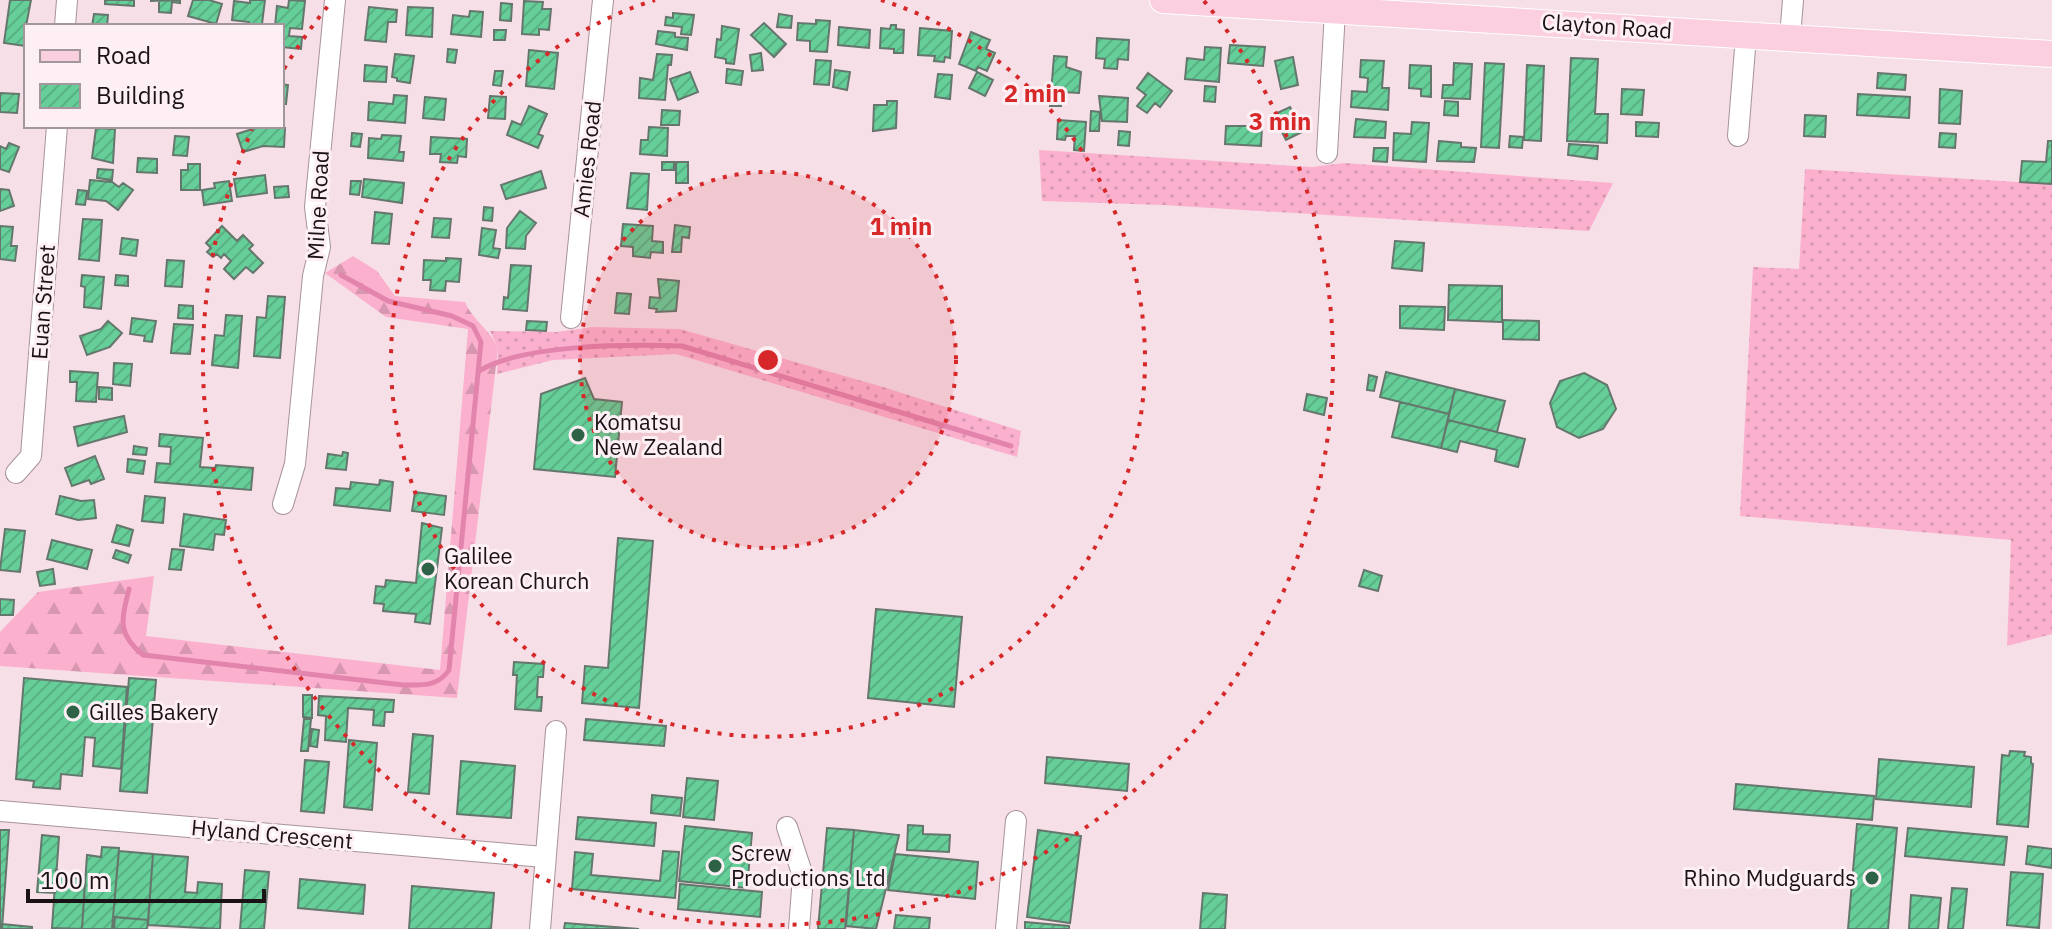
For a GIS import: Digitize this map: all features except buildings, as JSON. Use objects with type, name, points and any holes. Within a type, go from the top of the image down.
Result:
[{"type":"main road","name":"Clayton Road","points":[[1163,0],[2052,54]]},
{"type":"street","points":[[65,24],[67,0]]},
{"type":"street","name":"Milne Road","points":[[283,504],[295,464],[313,276],[320,247],[315,207],[335,0]]},
{"type":"street","name":"Amies Road","points":[[571,318],[603,0]]},
{"type":"street","points":[[1790,37],[1793,0]]},
{"type":"street","points":[[1327,153],[1335,11]]},
{"type":"street","points":[[1738,136],[1746,36]]},
{"type":"street","name":"Euan Street","points":[[16,473],[31,456],[57,128]]},
{"type":"street","points":[[540,929],[556,731]]},
{"type":"street","name":"Hyland Crescent","points":[[0,811],[544,857]]},
{"type":"street","points":[[1006,929],[1016,821]]},
{"type":"street","points":[[787,827],[803,876],[799,929]]},
{"type":"green space","points":[[1039,150],[1312,167],[1344,163],[1613,183],[1589,231],[1163,205],[1042,201]]},
{"type":"green space","points":[[1805,169],[2052,184],[2052,634],[2007,646],[2011,540],[1740,516],[1753,267],[1799,269]]},
{"type":"green space","points":[[353,256],[377,271],[395,296],[465,302],[498,348],[457,698],[0,666],[0,632],[38,592],[154,576],[146,636],[440,670],[468,329],[386,317],[325,273]]},
{"type":"green space","points":[[593,327],[680,329],[883,387],[1021,431],[1017,457],[676,354],[553,360],[497,374],[498,348],[490,331],[556,332]]},
{"type":"waterway","points":[[129,589],[123,625],[128,640],[143,655],[403,685],[423,685],[445,676],[449,670],[481,342],[473,326],[452,316],[388,301],[341,275]]},
{"type":"waterway","points":[[479,371],[522,355],[549,351],[607,346],[682,346],[1011,446]]},
{"type":"place","name":"Komatsu New Zealand","points":[[578,435]]},
{"type":"place","name":"Galilee Korean Church","points":[[428,569]]},
{"type":"place","name":"Gilles Bakery","points":[[73,712]]},
{"type":"place","name":"Screw Productions Ltd","points":[[715,866]]},
{"type":"place","name":"Rhino Mudguards","points":[[1872,878]]}]
